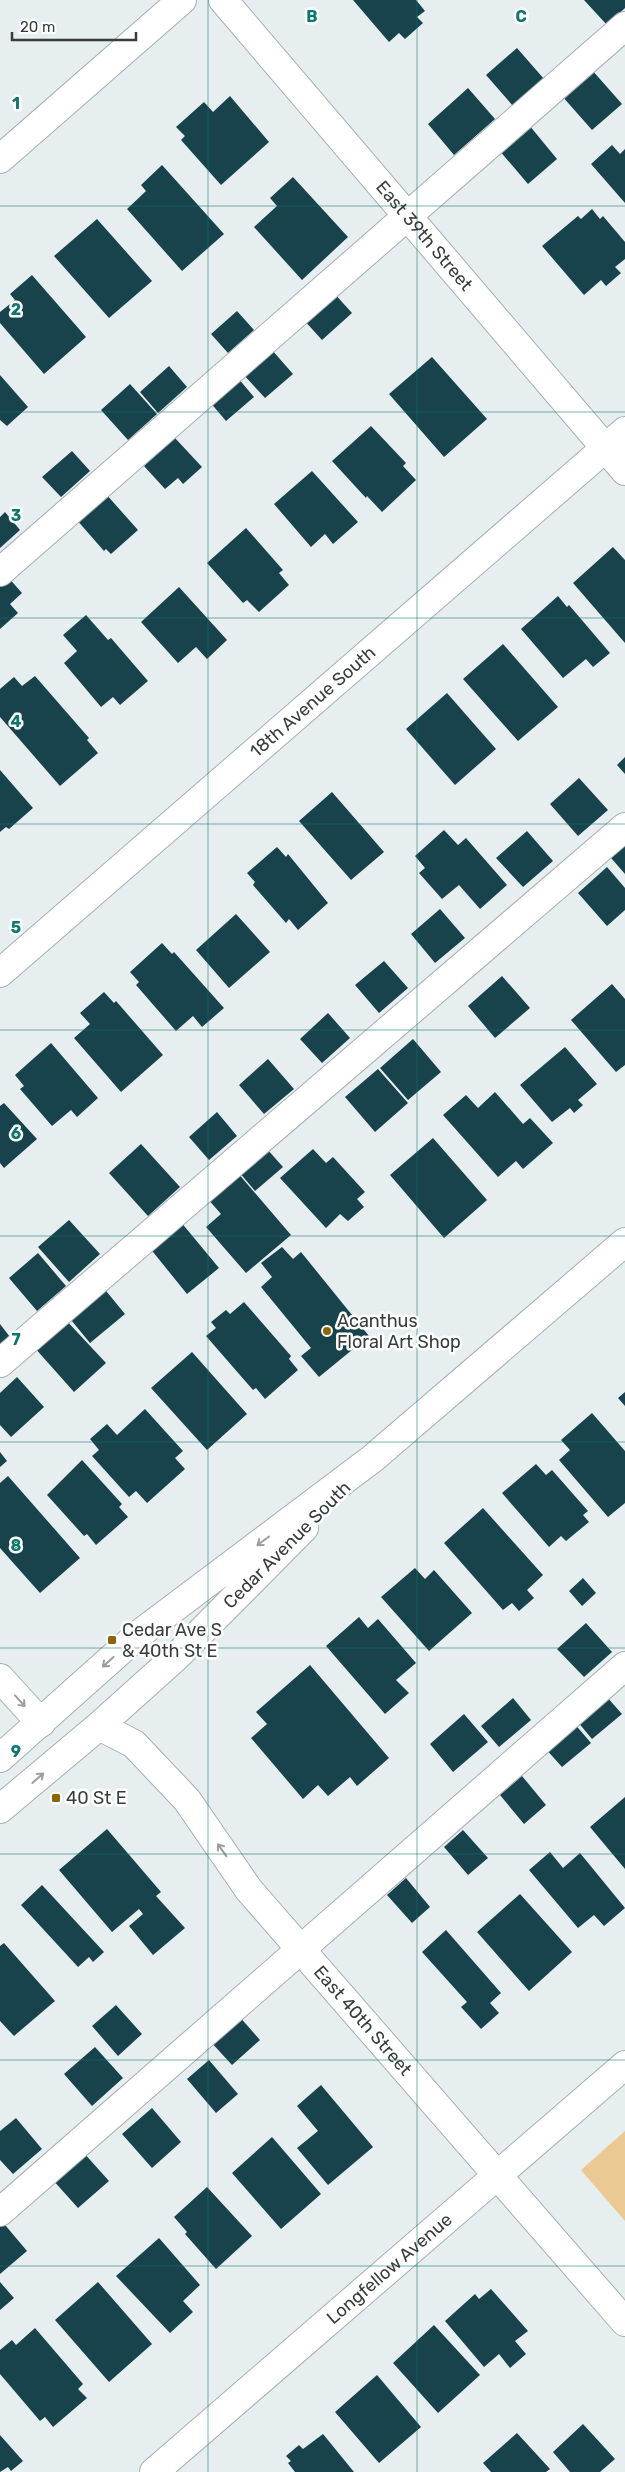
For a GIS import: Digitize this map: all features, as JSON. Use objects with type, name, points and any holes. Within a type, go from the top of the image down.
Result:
[{"type":"street","points":[[0,159],[182,0]]},
{"type":"street","name":"East 39th Street","points":[[223,0],[408,216],[615,439],[625,470]]},
{"type":"street","points":[[0,572],[625,26]]},
{"type":"street","name":"18th Avenue South","points":[[0,973],[615,439]]},
{"type":"street","points":[[0,1363],[625,827]]},
{"type":"street","name":"Cedar Avenue South","points":[[0,1758],[138,1635],[372,1459],[625,1242]]},
{"type":"street","name":"Cedar Avenue South","points":[[0,1808],[99,1726],[178,1655],[372,1459]]},
{"type":"street","points":[[0,2212],[625,1666]]},
{"type":"street","points":[[0,1678],[41,1723]]},
{"type":"street","name":"East 40th Street","points":[[99,1726],[134,1744],[187,1800],[249,1890],[625,2322]]},
{"type":"street","name":"Longfellow Avenue","points":[[154,2472],[625,2065]]},
{"type":"shaded area","points":[[625,2131],[625,2221],[581,2170]]},
{"type":"building","points":[[353,0],[416,0],[425,11],[417,17],[423,23],[405,39],[399,33],[389,42]]},
{"type":"building","points":[[584,0],[625,0],[625,8],[607,25]]},
{"type":"building","points":[[517,48],[544,79],[513,106],[486,75]]},
{"type":"building","points":[[592,70],[622,104],[592,130],[562,96]]},
{"type":"building","points":[[468,88],[495,119],[454,155],[428,124]]},
{"type":"building","points":[[230,96],[269,142],[221,185],[181,140],[185,136],[176,127],[204,102],[213,112]]},
{"type":"building","points":[[529,125],[557,159],[528,184],[499,150]]},
{"type":"building","points":[[612,145],[620,154],[625,149],[625,203],[591,164]]},
{"type":"building","points":[[162,165],[224,234],[182,271],[127,209],[146,191],[141,185]]},
{"type":"building","points":[[293,177],[348,237],[302,280],[254,227],[277,206],[270,198]]},
{"type":"building","points":[[592,209],[600,219],[603,216],[625,242],[625,259],[615,267],[621,273],[606,286],[601,280],[584,295],[542,246],[578,216],[581,219]]},
{"type":"building","points":[[97,219],[152,281],[109,318],[54,256]]},
{"type":"building","points":[[32,275],[86,337],[44,374],[0,323],[0,312],[15,300],[10,294]]},
{"type":"building","points":[[333,292],[352,313],[322,340],[303,319]]},
{"type":"building","points":[[237,311],[254,330],[228,353],[211,334]]},
{"type":"building","points":[[272,350],[293,374],[265,398],[244,375]]},
{"type":"building","points":[[432,357],[487,419],[444,457],[389,394]]},
{"type":"building","points":[[169,366],[187,387],[158,413],[140,392]]},
{"type":"building","points":[[0,375],[28,407],[7,426],[0,420]]},
{"type":"building","points":[[237,377],[254,397],[226,421],[209,401]]},
{"type":"building","points":[[130,384],[157,414],[128,440],[101,410]]},
{"type":"building","points":[[371,426],[406,463],[403,466],[416,480],[382,512],[367,496],[366,498],[332,461]]},
{"type":"building","points":[[175,438],[202,467],[183,484],[178,478],[165,489],[144,466]]},
{"type":"building","points":[[72,451],[90,471],[61,497],[42,477]]},
{"type":"building","points":[[312,471],[358,522],[333,544],[325,534],[311,547],[274,504]]},
{"type":"building","points":[[105,493],[138,530],[111,554],[106,549],[104,551],[76,519]]},
{"type":"building","points":[[5,512],[20,530],[0,548],[0,517]]},
{"type":"building","points":[[246,528],[283,570],[279,573],[289,585],[259,612],[247,600],[243,603],[207,563]]},
{"type":"building","points":[[613,547],[625,560],[625,643],[573,583]]},
{"type":"building","points":[[7,576],[22,593],[10,604],[18,613],[0,629],[0,582]]},
{"type":"building","points":[[179,587],[227,640],[207,659],[196,647],[178,663],[141,622]]},
{"type":"building","points":[[558,596],[567,607],[569,605],[610,653],[593,667],[586,659],[563,678],[521,629]]},
{"type":"building","points":[[86,615],[108,640],[111,638],[148,681],[120,705],[113,697],[101,707],[64,663],[77,651],[63,635]]},
{"type":"building","points":[[503,644],[558,707],[518,741],[463,679]]},
{"type":"building","points":[[35,676],[89,738],[87,740],[98,753],[60,786],[0,717],[0,689],[14,677],[22,686]]},
{"type":"building","points":[[447,693],[496,749],[455,785],[406,729]]},
{"type":"building","points":[[625,757],[625,774],[617,765]]},
{"type":"building","points":[[0,770],[33,808],[9,829],[6,827],[0,832]]},
{"type":"building","points":[[579,778],[608,810],[578,836],[550,804]]},
{"type":"building","points":[[332,792],[384,852],[351,880],[299,821]]},
{"type":"building","points":[[444,830],[458,845],[466,838],[507,885],[480,909],[459,885],[442,899],[419,873],[425,868],[415,856]]},
{"type":"building","points":[[527,831],[553,861],[523,887],[496,858]]},
{"type":"building","points":[[625,833],[625,874],[605,851]]},
{"type":"building","points":[[277,847],[286,857],[288,854],[328,903],[298,930],[289,919],[286,923],[253,885],[255,882],[247,873]]},
{"type":"building","points":[[607,867],[625,888],[625,910],[607,926],[578,893]]},
{"type":"building","points":[[440,909],[465,938],[435,963],[411,934]]},
{"type":"building","points":[[236,914],[270,952],[229,988],[196,950]]},
{"type":"building","points":[[162,943],[172,954],[174,952],[224,1008],[202,1027],[193,1016],[176,1031],[136,985],[139,982],[130,972]]},
{"type":"building","points":[[384,961],[408,988],[379,1013],[355,985]]},
{"type":"building","points":[[502,976],[530,1008],[495,1038],[468,1006]]},
{"type":"building","points":[[612,984],[625,999],[625,1065],[616,1072],[571,1020]]},
{"type":"building","points":[[104,992],[114,1003],[116,1001],[163,1055],[121,1092],[74,1038],[90,1024],[80,1013]]},
{"type":"building","points":[[328,1013],[350,1038],[322,1063],[300,1039]]},
{"type":"building","points":[[413,1039],[441,1072],[408,1100],[380,1068]]},
{"type":"building","points":[[51,1043],[98,1098],[77,1117],[71,1110],[52,1126],[20,1089],[24,1086],[15,1075]]},
{"type":"building","points":[[565,1047],[597,1084],[578,1100],[583,1105],[574,1113],[570,1108],[552,1122],[520,1085]]},
{"type":"building","points":[[268,1059],[294,1089],[264,1114],[239,1085]]},
{"type":"building","points":[[378,1069],[408,1103],[375,1132],[345,1097]]},
{"type":"building","points":[[495,1092],[523,1124],[530,1118],[553,1143],[523,1169],[516,1161],[498,1177],[443,1115],[466,1095],[478,1108]]},
{"type":"building","points":[[4,1103],[37,1139],[4,1168],[0,1163],[0,1106]]},
{"type":"building","points":[[217,1112],[237,1136],[209,1160],[189,1137]]},
{"type":"building","points":[[433,1138],[487,1200],[444,1238],[390,1175]]},
{"type":"building","points":[[141,1144],[180,1187],[148,1216],[109,1173]]},
{"type":"building","points":[[267,1149],[283,1167],[255,1191],[239,1172]]},
{"type":"building","points":[[313,1149],[326,1163],[333,1157],[365,1192],[357,1199],[364,1207],[348,1221],[340,1214],[326,1228],[280,1178]]},
{"type":"building","points":[[237,1172],[291,1235],[246,1273],[206,1227],[221,1214],[207,1198]]},
{"type":"building","points":[[69,1220],[100,1254],[69,1282],[38,1247]]},
{"type":"building","points":[[180,1221],[219,1268],[187,1294],[149,1247]]},
{"type":"building","points":[[282,1247],[293,1259],[301,1252],[369,1336],[319,1377],[301,1356],[311,1348],[261,1287],[272,1277],[261,1263]]},
{"type":"building","points":[[38,1253],[66,1286],[37,1311],[9,1278]]},
{"type":"building","points":[[102,1286],[125,1314],[90,1343],[67,1315]]},
{"type":"building","points":[[244,1302],[291,1356],[289,1359],[298,1370],[265,1399],[256,1388],[253,1390],[206,1336],[216,1328],[211,1322],[226,1310],[230,1314]]},
{"type":"building","points":[[64,1318],[106,1363],[74,1392],[34,1347]]},
{"type":"building","points":[[0,1324],[10,1337],[0,1346]]},
{"type":"building","points":[[192,1352],[247,1414],[207,1450],[151,1388]]},
{"type":"building","points":[[17,1377],[44,1407],[11,1437],[0,1425],[0,1393]]},
{"type":"building","points":[[625,1392],[625,1406],[618,1398]]},
{"type":"building","points":[[145,1409],[183,1451],[175,1458],[185,1469],[147,1503],[136,1491],[129,1497],[92,1456],[99,1450],[90,1439],[107,1424],[117,1435]]},
{"type":"building","points":[[592,1413],[625,1451],[625,1503],[608,1517],[559,1460],[570,1450],[561,1440]]},
{"type":"building","points":[[0,1452],[7,1461],[0,1467]]},
{"type":"building","points":[[82,1460],[122,1504],[119,1507],[128,1517],[96,1545],[87,1534],[84,1536],[47,1495]]},
{"type":"building","points":[[536,1464],[546,1475],[552,1470],[588,1511],[583,1515],[589,1522],[566,1541],[561,1536],[549,1547],[502,1493]]},
{"type":"building","points":[[8,1476],[80,1558],[40,1593],[0,1548],[0,1483]]},
{"type":"building","points":[[483,1508],[543,1575],[527,1590],[534,1598],[519,1611],[512,1603],[503,1610],[444,1543]]},
{"type":"building","points":[[415,1568],[425,1579],[434,1570],[472,1613],[429,1651],[381,1597]]},
{"type":"building","points":[[583,1578],[596,1593],[582,1606],[569,1591]]},
{"type":"building","points":[[359,1617],[368,1628],[378,1619],[416,1663],[396,1680],[409,1693],[385,1714],[326,1646]]},
{"type":"building","points":[[586,1623],[612,1652],[584,1677],[557,1649]]},
{"type":"building","points":[[310,1665],[389,1758],[357,1786],[350,1777],[328,1796],[318,1785],[303,1799],[251,1738],[267,1724],[256,1712]]},
{"type":"building","points":[[606,1696],[622,1714],[592,1739],[577,1721]]},
{"type":"building","points":[[513,1698],[531,1720],[499,1747],[481,1726]]},
{"type":"building","points":[[464,1714],[488,1742],[453,1772],[430,1744]]},
{"type":"building","points":[[573,1722],[591,1743],[562,1767],[544,1747]]},
{"type":"building","points":[[522,1776],[546,1805],[524,1824],[500,1795]]},
{"type":"building","points":[[625,1797],[625,1869],[590,1827]]},
{"type":"building","points":[[107,1829],[161,1892],[156,1896],[185,1928],[153,1955],[129,1926],[143,1914],[139,1909],[112,1932],[59,1870]]},
{"type":"building","points":[[463,1830],[488,1858],[468,1875],[444,1847]]},
{"type":"building","points":[[550,1852],[563,1868],[580,1853],[625,1908],[604,1926],[594,1915],[578,1928],[529,1870]]},
{"type":"building","points":[[406,1878],[430,1907],[412,1923],[387,1895]]},
{"type":"building","points":[[42,1885],[104,1952],[93,1962],[89,1957],[78,1967],[21,1905]]},
{"type":"building","points":[[520,1894],[572,1952],[529,1991],[477,1932]]},
{"type":"building","points":[[446,1930],[501,1993],[490,2003],[499,2013],[481,2029],[461,2007],[467,2002],[422,1952]]},
{"type":"building","points":[[4,1943],[55,2001],[14,2036],[0,2021],[0,1946]]},
{"type":"building","points":[[116,2005],[142,2034],[118,2056],[92,2026]]},
{"type":"building","points":[[238,2015],[260,2040],[232,2065],[210,2041]]},
{"type":"building","points":[[95,2047],[123,2078],[92,2106],[64,2074]]},
{"type":"building","points":[[209,2060],[238,2094],[216,2113],[187,2079]]},
{"type":"building","points":[[321,2085],[373,2147],[328,2185],[297,2148],[318,2131],[297,2106]]},
{"type":"building","points":[[152,2108],[181,2142],[152,2168],[122,2134]]},
{"type":"building","points":[[16,2118],[42,2149],[13,2174],[0,2160],[0,2131]]},
{"type":"building","points":[[272,2137],[321,2194],[281,2229],[232,2173]]},
{"type":"building","points":[[83,2152],[109,2181],[78,2208],[52,2179]]},
{"type":"building","points":[[207,2187],[252,2236],[216,2269],[185,2234],[187,2232],[174,2217]]},
{"type":"building","points":[[0,2219],[27,2251],[0,2274]]},
{"type":"building","points":[[159,2238],[200,2285],[183,2301],[193,2312],[170,2333],[116,2276]]},
{"type":"building","points":[[0,2282],[14,2298],[0,2310]]},
{"type":"building","points":[[98,2282],[152,2344],[109,2382],[55,2320]]},
{"type":"building","points":[[491,2289],[528,2331],[515,2341],[526,2354],[510,2368],[499,2354],[484,2367],[445,2321],[475,2294],[479,2299]]},
{"type":"building","points":[[434,2325],[480,2375],[438,2413],[393,2363]]},
{"type":"building","points":[[35,2328],[83,2384],[78,2389],[87,2398],[53,2427],[45,2417],[40,2421],[0,2374],[0,2350],[12,2340],[16,2345]]},
{"type":"building","points":[[377,2375],[421,2427],[379,2463],[335,2412]]},
{"type":"building","points":[[583,2424],[615,2459],[600,2472],[570,2472],[553,2452]]},
{"type":"building","points":[[517,2433],[550,2469],[546,2472],[491,2472],[483,2463]]},
{"type":"building","points":[[323,2434],[354,2472],[295,2472],[288,2463],[291,2461],[286,2456],[299,2445],[303,2449]]},
{"type":"building","points":[[0,2435],[23,2461],[11,2471],[8,2467],[0,2472]]},
{"type":"place","name":"Acanthus Floral Art Shop","points":[[327,1331]]},
{"type":"place","name":"Cedar Ave S & 40th St E","points":[[112,1640]]},
{"type":"place","name":"40 St E","points":[[56,1798]]}]
